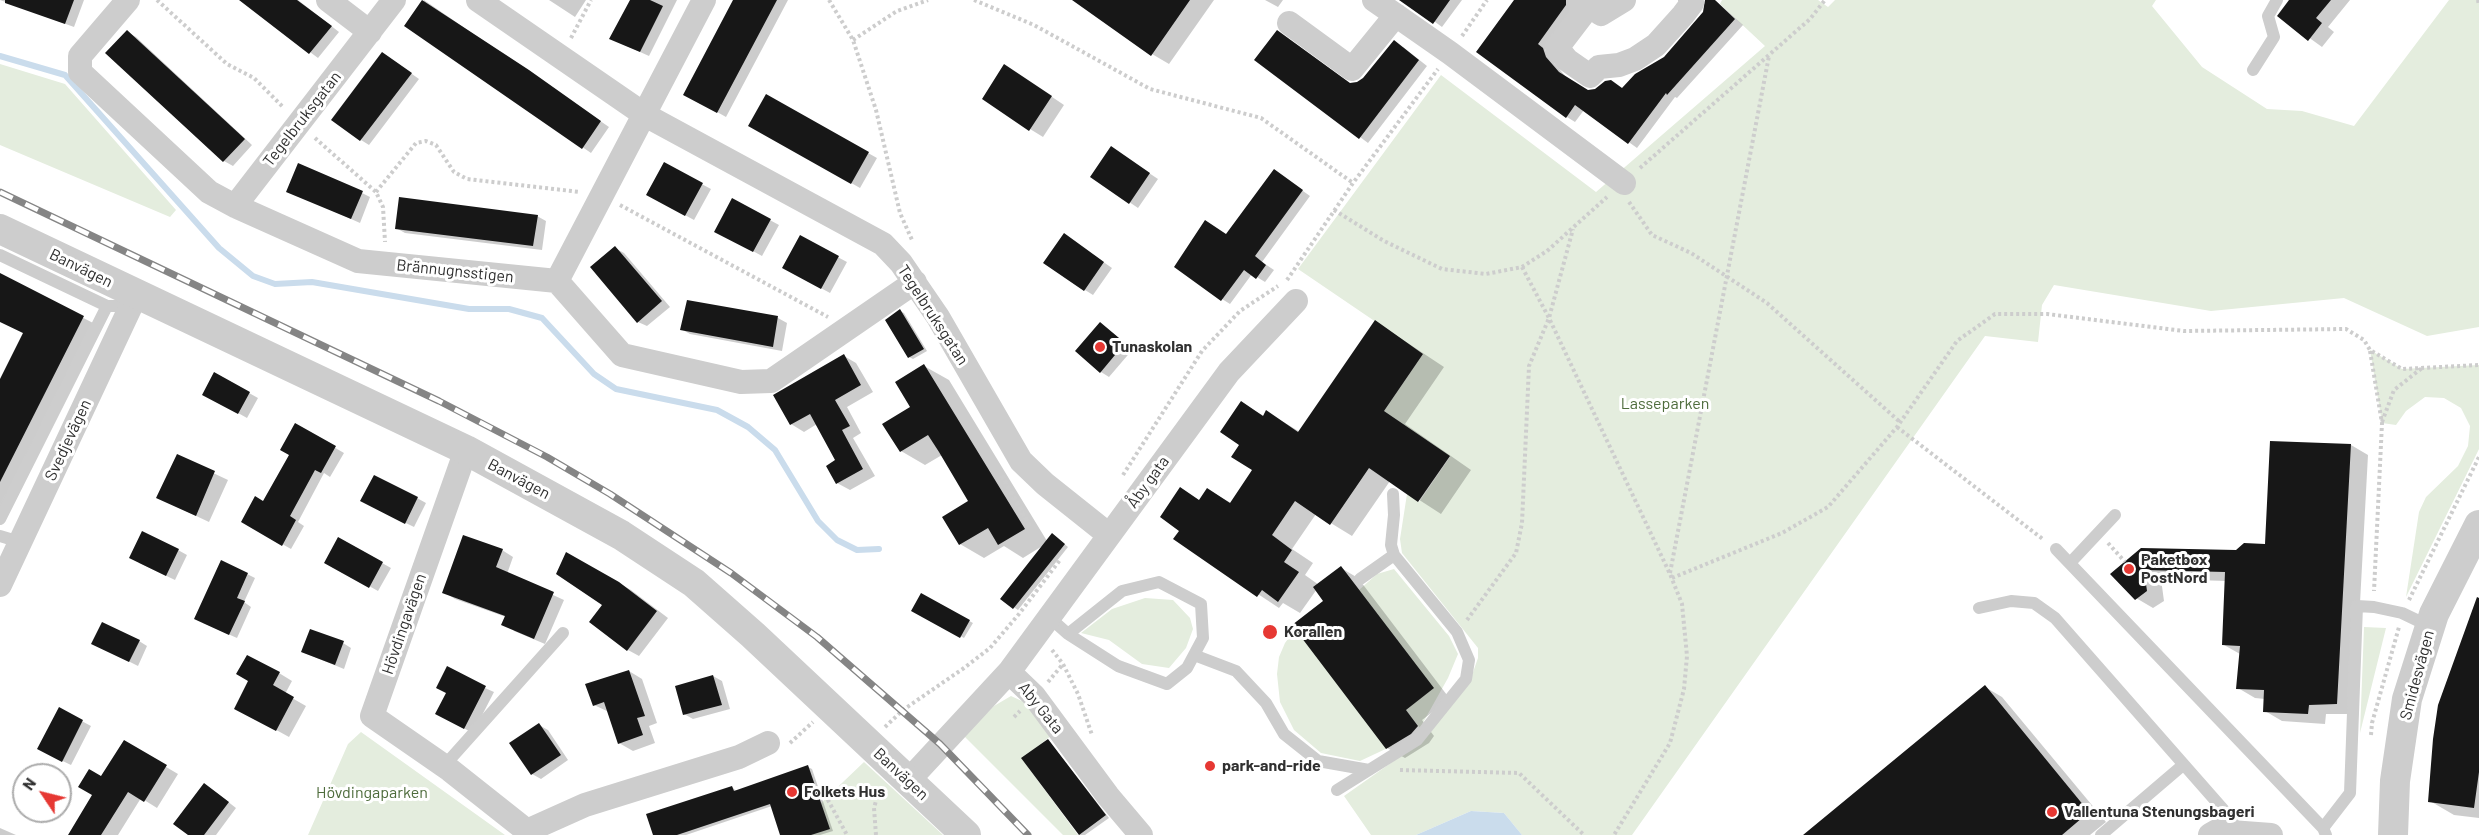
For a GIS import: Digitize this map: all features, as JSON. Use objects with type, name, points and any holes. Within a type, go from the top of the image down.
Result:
[{"type":"street","name":"Brännugnsstigen","points":[[128,0],[80,56],[80,72],[209,192],[358,261],[557,281]]},
{"type":"street","points":[[328,0],[370,32]]},
{"type":"street","name":"Tegelbruksgatan","points":[[235,206],[394,0]]},
{"type":"street","name":"Tegelbruksgatan","points":[[478,0],[645,115],[883,244],[915,282],[1021,460],[1045,484],[1109,535]]},
{"type":"street","points":[[704,0],[557,281],[622,355],[741,382],[771,381],[915,282]]},
{"type":"street","points":[[1374,0],[1450,52],[1624,190]]},
{"type":"street","points":[[1581,0],[1601,14],[1624,0]]},
{"type":"street","points":[[1581,0],[1583,14],[1557,48],[1567,60],[1590,76],[1599,67],[1618,65],[1656,45],[1692,3],[1689,0]]},
{"type":"street","points":[[1289,23],[1352,69],[1396,15]]},
{"type":"street","name":"Banvägen","points":[[0,230],[132,299],[466,450],[621,535],[694,583],[868,744],[898,789],[966,835]]},
{"type":"street","name":"Svedjevägen","points":[[0,585],[10,539],[132,299]]},
{"type":"street","name":"Åby gata","points":[[1009,672],[1059,626],[1109,535],[1229,372],[1296,301]]},
{"type":"street","name":"Hövdingavägen","points":[[466,450],[372,716],[444,766],[527,831],[585,805],[739,757],[768,743]]},
{"type":"street","name":"Smidesvägen","points":[[2393,835],[2395,781],[2408,699],[2434,614],[2479,525]]},
{"type":"street","name":"Aby Gata","points":[[898,789],[1009,672],[1034,696],[1108,796],[1141,835]]},
{"type":"street","points":[[2210,835],[2217,831],[2271,835]]},
{"type":"lane","points":[[2253,70],[2274,37],[2268,16],[2277,0]]},
{"type":"lane","points":[[0,255],[106,306],[132,299]]},
{"type":"lane","points":[[0,519],[106,306]]},
{"type":"lane","points":[[1337,790],[1417,740],[1466,679],[1469,660],[1457,632],[1394,555],[1391,544],[1395,515],[1393,494]]},
{"type":"lane","points":[[2070,563],[2115,515]]},
{"type":"lane","points":[[2056,549],[2325,832],[2350,793],[2357,606],[2403,613],[2430,626]]},
{"type":"lane","points":[[1360,579],[1394,555]]},
{"type":"lane","points":[[1159,582],[1201,604],[1203,638],[1187,668],[1167,684],[1118,666],[1059,626],[1122,591],[1159,582]]},
{"type":"lane","points":[[1979,608],[2011,601],[2034,603],[2055,618],[2229,816],[2238,832]]},
{"type":"lane","points":[[444,766],[563,633]]},
{"type":"lane","points":[[1194,655],[1236,671],[1266,703],[1284,734],[1318,761],[1369,770]]},
{"type":"lane","points":[[2101,835],[2183,765]]},
{"type":"path","points":[[562,58],[591,0]]},
{"type":"path","points":[[829,0],[854,40],[876,110],[900,213],[914,246]]},
{"type":"path","points":[[854,40],[897,11],[927,0]]},
{"type":"path","points":[[974,0],[1034,26],[1150,89],[1261,118],[1353,183]]},
{"type":"path","points":[[1334,210],[1487,0]]},
{"type":"path","points":[[2478,0],[2479,6]]},
{"type":"path","points":[[1671,576],[1769,55]]},
{"type":"path","points":[[1624,190],[1652,235],[1691,253],[1728,275],[1767,303],[1899,424],[2056,549]]},
{"type":"path","points":[[1457,632],[1516,553],[1522,523],[1529,366],[1549,318],[1573,229]]},
{"type":"path","points":[[1522,267],[1549,318],[1671,576],[1682,604],[1687,656],[1684,689],[1670,743],[1614,835]]},
{"type":"path","points":[[1671,576],[1782,533],[1828,507],[1899,424],[1957,341],[1995,314],[2047,314],[2184,331],[2346,328],[2364,340],[2370,350],[2382,423],[2374,607]]},
{"type":"path","points":[[2370,350],[2402,369],[2479,365]]},
{"type":"path","points":[[2382,423],[2394,390],[2424,367]]},
{"type":"path","points":[[2119,556],[2125,562]]},
{"type":"path","points":[[868,744],[903,710],[990,648],[1019,614]]},
{"type":"path","points":[[806,714],[822,730]]},
{"type":"path","points":[[768,743],[787,746],[814,722]]},
{"type":"path","points":[[1369,770],[1519,773],[1584,835]]},
{"type":"path","points":[[873,783],[879,790]]},
{"type":"path","points":[[822,789],[847,835]]},
{"type":"path","points":[[879,790],[898,789]]},
{"type":"path","points":[[876,835],[874,808],[879,790]]},
{"type":"green space","name":"Lasseparken","points":[[1722,0],[1818,0],[1828,7],[1835,0],[2156,0],[2152,6],[2202,67],[2267,109],[2302,111],[2354,126],[2449,0],[2479,0],[2479,327],[2427,336],[2344,298],[2211,311],[2054,285],[2042,305],[2038,342],[1985,336],[1632,835],[1522,835],[1504,813],[1471,811],[1416,835],[1371,835],[1344,796],[1422,741],[1472,675],[1478,658],[1478,648],[1402,553],[1400,539],[1407,494],[1419,502],[1450,457],[1384,411],[1423,354],[1298,269],[1441,75],[1596,192],[1765,46],[1720,4]]},
{"type":"green space","points":[[0,64],[65,84],[176,210],[170,217],[0,145]]},
{"type":"green space","points":[[2370,350],[2402,369],[2479,365],[2479,449],[2406,597],[2419,512],[2426,497],[2458,466],[2468,446],[2470,426],[2461,408],[2444,398],[2425,397],[2406,411],[2396,425],[2382,423]]},
{"type":"green space","points":[[1394,569],[1449,636],[1458,654],[1448,678],[1420,728],[1406,710],[1433,688],[1359,590],[1377,574]]},
{"type":"green space","points":[[1145,598],[1173,600],[1190,618],[1193,629],[1186,648],[1169,668],[1142,664],[1109,640],[1081,633],[1112,609]]},
{"type":"green space","points":[[1302,626],[1305,633],[1392,746],[1360,761],[1321,753],[1294,730],[1280,702],[1277,674],[1279,657],[1285,643],[1293,632]]},
{"type":"green space","points":[[2364,627],[2386,628],[2360,733]]},
{"type":"green space","points":[[1011,696],[1024,702],[1052,735],[1022,759],[1078,835],[1063,835],[964,736],[994,706]]},
{"type":"green space","name":"Hövdingaparken","points":[[361,732],[505,835],[308,835],[348,744]]},
{"type":"green space","points":[[864,762],[943,835],[811,835],[821,803]]},
{"type":"water","points":[[1471,811],[1504,813],[1522,835],[1416,835]]},
{"type":"building","points":[[5,0],[74,0],[65,24],[5,3]]},
{"type":"building","points":[[239,0],[297,0],[332,26],[309,54]]},
{"type":"building","points":[[422,0],[529,70],[601,121],[582,149],[404,26]]},
{"type":"building","points":[[630,0],[650,0],[663,6],[640,52],[609,39]]},
{"type":"building","points":[[733,0],[777,0],[717,113],[683,95]]},
{"type":"building","points":[[1072,0],[1190,0],[1151,56]]},
{"type":"building","points":[[1399,0],[1450,0],[1433,24]]},
{"type":"building","points":[[1514,0],[1566,0],[1566,5],[1538,44],[1559,72],[1588,90],[1595,89],[1605,81],[1611,80],[1622,88],[1635,74],[1664,57],[1703,12],[1705,0],[1715,0],[1735,19],[1667,95],[1666,93],[1628,144],[1575,105],[1566,118],[1476,52]]},
{"type":"building","points":[[2289,0],[2331,0],[2316,18],[2322,23],[2308,41],[2277,16]]},
{"type":"building","points":[[127,30],[245,139],[223,162],[105,53]]},
{"type":"building","points":[[1277,30],[1350,83],[1363,78],[1394,40],[1419,60],[1359,139],[1254,60]]},
{"type":"building","points":[[382,52],[412,73],[360,141],[331,120]]},
{"type":"building","points":[[1004,64],[1052,96],[1029,131],[982,99]]},
{"type":"building","points":[[766,94],[869,152],[851,184],[748,126]]},
{"type":"building","points":[[1111,146],[1150,173],[1129,204],[1090,177]]},
{"type":"building","points":[[664,162],[703,183],[685,216],[646,195]]},
{"type":"building","points":[[298,163],[363,191],[351,219],[286,192]]},
{"type":"building","points":[[1274,169],[1303,190],[1255,256],[1266,265],[1256,279],[1244,270],[1221,301],[1174,267],[1205,220],[1226,234]]},
{"type":"building","points":[[399,197],[538,215],[533,246],[395,229]]},
{"type":"building","points":[[732,198],[771,219],[753,252],[714,232]]},
{"type":"building","points":[[1064,233],[1104,262],[1084,291],[1043,263]]},
{"type":"building","points":[[800,235],[839,256],[821,289],[782,268]]},
{"type":"building","points":[[615,246],[662,301],[637,323],[590,267]]},
{"type":"building","points":[[0,273],[84,316],[0,482],[0,379],[23,333],[0,322]]},
{"type":"building","points":[[687,300],[778,316],[773,347],[680,330]]},
{"type":"building","points":[[900,309],[924,349],[908,358],[885,320]]},
{"type":"building","points":[[1375,320],[1423,354],[1384,411],[1450,456],[1418,502],[1369,468],[1330,525],[1295,501],[1272,535],[1292,550],[1284,562],[1299,572],[1278,602],[1262,590],[1257,597],[1173,539],[1179,531],[1160,517],[1180,487],[1199,500],[1207,488],[1230,503],[1252,470],[1231,457],[1239,445],[1220,432],[1241,401],[1263,416],[1266,410],[1298,432]]},
{"type":"building","name":"Tunaskolan","points":[[1100,322],[1125,343],[1100,373],[1075,351]]},
{"type":"building","points":[[844,354],[861,385],[835,400],[850,426],[842,430],[863,469],[836,484],[826,466],[835,460],[810,414],[790,425],[773,395]]},
{"type":"building","points":[[924,364],[1025,529],[998,545],[988,528],[959,545],[942,517],[968,501],[939,452],[928,435],[900,452],[882,424],[910,407],[895,382]]},
{"type":"building","points":[[214,372],[250,392],[238,414],[202,395]]},
{"type":"building","points":[[295,423],[336,446],[321,473],[315,470],[290,516],[296,520],[282,546],[241,522],[255,496],[263,501],[289,455],[280,450]]},
{"type":"building","points":[[2270,441],[2351,444],[2337,704],[2309,705],[2308,714],[2263,712],[2264,690],[2236,689],[2240,646],[2222,645],[2225,572],[2144,570],[2147,591],[2135,600],[2110,574],[2141,548],[2236,550],[2244,543],[2265,544]]},
{"type":"building","points":[[177,454],[215,471],[196,516],[156,498]]},
{"type":"building","points":[[374,475],[418,497],[405,524],[360,501]]},
{"type":"building","points":[[142,531],[179,549],[166,576],[129,558]]},
{"type":"building","points":[[1052,533],[1065,544],[1013,609],[1000,599]]},
{"type":"building","points":[[463,535],[503,549],[496,567],[554,592],[534,639],[501,625],[505,616],[442,593]]},
{"type":"building","points":[[338,537],[383,562],[369,588],[324,563]]},
{"type":"building","points":[[566,552],[619,582],[657,611],[627,651],[589,622],[602,605],[556,574]]},
{"type":"building","points":[[221,560],[248,573],[237,598],[245,601],[229,635],[194,619]]},
{"type":"building","points":[[1341,566],[1434,688],[1406,710],[1418,726],[1411,734],[1386,749],[1292,625],[1323,601],[1313,587]]},
{"type":"building","points":[[921,593],[970,620],[960,638],[911,611]]},
{"type":"building","points":[[2477,597],[2479,598],[2479,772],[2474,808],[2428,802],[2438,705]]},
{"type":"building","points":[[102,622],[140,640],[129,662],[91,644]]},
{"type":"building","points":[[310,629],[344,641],[335,665],[301,652]]},
{"type":"building","points":[[247,655],[280,672],[273,685],[294,697],[276,731],[234,709],[248,681],[236,674]]},
{"type":"building","points":[[447,666],[486,686],[464,729],[435,714],[446,693],[436,688]]},
{"type":"building","points":[[629,670],[645,716],[637,718],[643,735],[618,744],[604,702],[593,706],[585,684]]},
{"type":"building","points":[[713,675],[722,705],[683,715],[675,686]]},
{"type":"building","points":[[1985,685],[2089,812],[2062,835],[1803,835]]},
{"type":"building","points":[[59,707],[83,720],[62,762],[37,749]]},
{"type":"building","points":[[539,723],[561,755],[531,775],[509,743]]},
{"type":"building","points":[[1048,739],[1106,815],[1079,835],[1021,758]]},
{"type":"building","points":[[124,740],[167,765],[144,802],[128,792],[101,835],[68,835],[92,795],[78,787],[89,769],[101,776]]},
{"type":"building","points":[[808,765],[830,829],[811,835],[780,835],[770,804],[677,835],[653,835],[646,814],[732,786],[734,791]]},
{"type":"building","points":[[204,783],[229,802],[204,835],[188,835],[173,824]]},
{"type":"waterway","points":[[0,56],[65,75],[219,248],[253,276],[275,284],[312,282],[469,309],[509,309],[542,318],[594,374],[616,389],[717,410],[748,427],[775,450],[818,521],[837,540],[857,550],[879,549]]},
{"type":"railway","points":[[0,192],[439,401],[547,457],[610,494],[731,573],[817,637],[940,744],[1028,835]]},
{"type":"place","name":"Tunaskolan","points":[[1100,347]]},
{"type":"place","name":"Paketbox PostNord","points":[[2129,569]]},
{"type":"place","name":"Korallen","points":[[1270,632]]},
{"type":"place","name":"park-and-ride","points":[[1210,766]]},
{"type":"place","name":"Folkets Hus","points":[[792,792]]},
{"type":"place","name":"Vallentuna Stenungsbageri","points":[[2052,812]]}]
